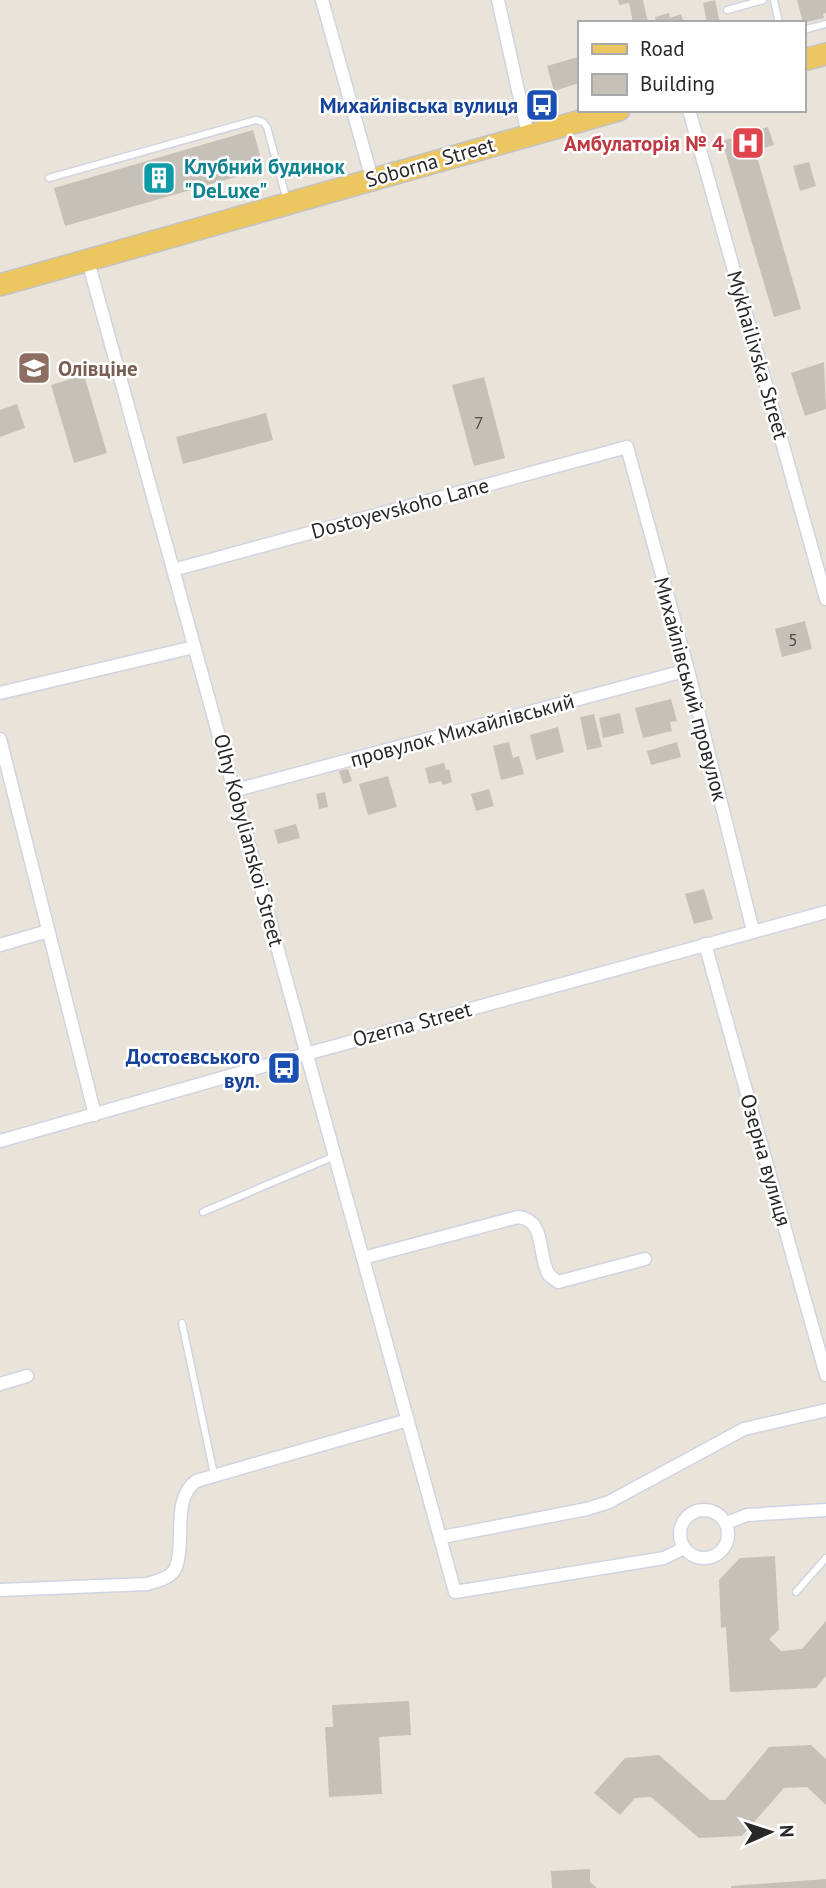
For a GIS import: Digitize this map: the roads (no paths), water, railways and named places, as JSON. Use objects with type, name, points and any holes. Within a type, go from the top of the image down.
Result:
[{"type":"main road","points":[[805,59],[826,54]]},
{"type":"main road","name":"Soborna Street","points":[[0,285],[612,112]]},
{"type":"street","points":[[322,0],[372,179]]},
{"type":"street","points":[[498,0],[528,135]]},
{"type":"street","name":"Mykhailivska Street","points":[[690,112],[826,599]]},
{"type":"street","name":"Olhy Kobylianskoi Street","points":[[88,261],[456,1592],[664,1558],[684,1548]]},
{"type":"street","name":"Dostoyevskoho Lane","points":[[173,569],[627,447]]},
{"type":"street","name":"Михайлівський провулок","points":[[627,447],[688,670],[753,931]]},
{"type":"street","points":[[0,693],[194,647]]},
{"type":"street","name":"провулок Михайлівський","points":[[236,790],[688,670]]},
{"type":"street","points":[[0,739],[95,1115]]},
{"type":"street","name":"Ozerna Street","points":[[0,1142],[306,1054],[826,912]]},
{"type":"street","points":[[0,945],[48,931]]},
{"type":"street","name":"Озерна вулиця","points":[[705,944],[826,1375]]},
{"type":"street","points":[[363,1258],[518,1217],[528,1218],[535,1224],[549,1275],[558,1282],[645,1259]]},
{"type":"street","points":[[0,1384],[27,1376]]},
{"type":"street","points":[[442,1537],[587,1509],[609,1502],[744,1429],[826,1409]]},
{"type":"street","points":[[0,1590],[148,1584],[166,1577],[176,1567],[185,1492],[196,1481],[408,1420]]},
{"type":"street","points":[[699,1510],[715,1512],[726,1523],[727,1539],[719,1552],[705,1558],[697,1557],[684,1548],[681,1525],[691,1513],[699,1510]]},
{"type":"street","points":[[726,1523],[747,1515],[826,1510]]},
{"type":"lane","points":[[727,10],[762,0]]},
{"type":"lane","points":[[774,0],[779,21]]},
{"type":"lane","points":[[805,29],[826,23]]},
{"type":"lane","points":[[48,178],[256,120],[267,127],[288,203]]},
{"type":"lane","points":[[203,1212],[335,1156]]},
{"type":"lane","points":[[182,1323],[214,1474]]},
{"type":"lane","points":[[796,1592],[826,1558]]},
{"type":"place","name":"Михайлівська вулиця","points":[[542,105]]},
{"type":"place","name":"Амбулаторія № 4","points":[[748,143]]},
{"type":"place","name":"Клубний будинок \"DeLuxe\"","points":[[159,178]]},
{"type":"place","name":"Олівціне","points":[[34,368]]},
{"type":"place","name":"Достоєвського вул.","points":[[284,1068]]}]
